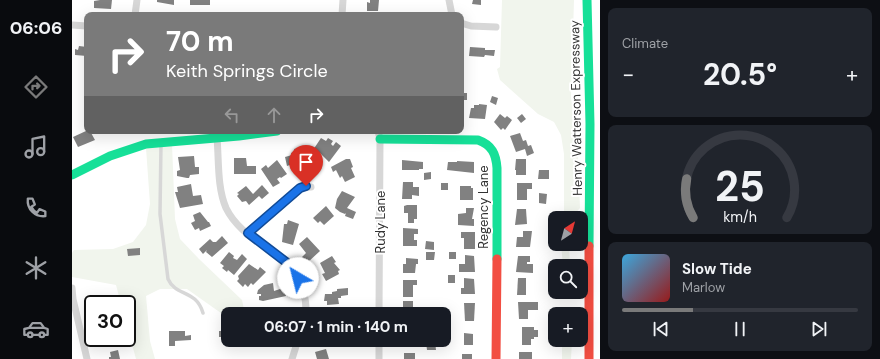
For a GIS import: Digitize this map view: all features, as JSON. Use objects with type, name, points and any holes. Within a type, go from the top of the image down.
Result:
[{"type":"main road","name":"Henry Watterson Expressway","points":[[587,0],[590,117],[589,359]]},
{"type":"main road","points":[[72,175],[96,162],[122,151],[161,142],[251,134]]},
{"type":"main road","name":"Regency Lane","points":[[379,135],[478,140],[487,143],[494,151],[497,168],[496,359]]},
{"type":"street","points":[[135,12],[137,0]]},
{"type":"street","points":[[342,0],[342,12]]},
{"type":"street","points":[[449,0],[451,12]]},
{"type":"street","points":[[464,24],[472,26],[496,27]]},
{"type":"street","points":[[72,25],[84,26]]},
{"type":"street","name":"Rudy Lane","points":[[379,135],[379,307]]},
{"type":"street","points":[[217,138],[223,199],[233,219],[248,233],[282,259],[292,270],[302,287],[306,307]]},
{"type":"street","points":[[248,233],[300,188],[311,187]]},
{"type":"street","points":[[72,288],[73,299],[87,359]]},
{"type":"street","points":[[292,359],[296,347]]},
{"type":"street","points":[[379,347],[379,359]]},
{"type":"lane","points":[[161,142],[160,214],[168,279],[170,284],[176,290],[184,292],[197,300],[201,304],[203,312]]},
{"type":"shaded area","points":[[502,0],[574,0],[571,97],[578,158],[580,208],[577,211],[564,211],[564,154],[561,135],[554,122],[538,114],[500,80],[497,69],[500,67]]},
{"type":"shaded area","points":[[172,144],[175,219],[180,239],[242,300],[244,307],[221,307],[221,313],[187,289],[160,289],[146,296],[150,341],[155,359],[136,359],[133,347],[136,347],[136,295],[119,295],[116,285],[72,277],[72,253],[74,250],[113,249],[133,242],[146,225],[150,204],[146,148]]},
{"type":"shaded area","points":[[562,251],[569,251],[570,259],[562,259]]},
{"type":"shaded area","points":[[562,347],[572,347],[571,359],[562,359]]},
{"type":"building","points":[[112,0],[111,9],[94,8],[94,1]]},
{"type":"building","points":[[157,0],[174,0],[174,5],[157,2]]},
{"type":"building","points":[[190,0],[210,0],[210,5],[190,5]]},
{"type":"building","points":[[370,0],[379,0],[378,11],[367,11],[367,2],[370,3]]},
{"type":"building","points":[[473,0],[481,0],[481,5],[472,4]]},
{"type":"building","points":[[79,46],[84,47],[84,56],[75,55],[75,49],[78,50]]},
{"type":"building","points":[[470,47],[495,50],[494,56],[469,56]]},
{"type":"building","points":[[464,93],[467,93],[467,100],[464,100]]},
{"type":"building","points":[[492,96],[498,98],[496,105],[490,102]]},
{"type":"building","points":[[474,105],[487,105],[485,119],[469,118],[471,108],[474,108]]},
{"type":"building","points":[[500,114],[505,118],[507,116],[512,120],[505,130],[503,128],[501,130],[494,122]]},
{"type":"building","points":[[522,114],[526,119],[521,123],[517,118]]},
{"type":"building","points":[[84,132],[84,134],[92,134],[95,140],[78,147],[73,137]]},
{"type":"building","points":[[520,133],[523,141],[526,140],[528,146],[531,145],[534,153],[527,156],[525,149],[516,152],[510,136]]},
{"type":"building","points":[[321,138],[326,141],[328,138],[333,141],[331,144],[333,146],[336,142],[341,146],[329,162],[320,153],[316,158],[311,153]]},
{"type":"building","points":[[298,148],[299,150],[303,149],[306,161],[297,165],[295,163],[287,166],[285,157],[292,155],[291,153],[295,152],[294,149]]},
{"type":"building","points":[[194,156],[195,167],[199,167],[199,174],[190,175],[189,178],[177,176],[177,171],[180,170],[178,157]]},
{"type":"building","points":[[234,158],[246,158],[247,166],[256,166],[256,174],[234,174]]},
{"type":"building","points":[[346,159],[350,159],[353,167],[351,168],[355,177],[345,182],[342,176],[340,178],[336,170],[333,172],[331,167]]},
{"type":"building","points":[[516,159],[526,159],[526,175],[516,175]]},
{"type":"building","points":[[277,160],[287,174],[277,179],[280,183],[273,187],[261,169],[266,165],[268,168]]},
{"type":"building","points":[[402,160],[423,162],[423,169],[402,170]]},
{"type":"building","points":[[448,162],[474,162],[474,173],[447,170]]},
{"type":"building","points":[[539,170],[549,170],[549,179],[538,179]]},
{"type":"building","points":[[431,172],[431,179],[424,180],[424,173]]},
{"type":"building","points":[[403,182],[413,182],[413,187],[419,187],[419,196],[412,195],[412,199],[402,199]]},
{"type":"building","points":[[441,183],[448,183],[448,190],[441,190]]},
{"type":"building","points":[[517,183],[532,183],[532,189],[527,189],[527,200],[517,200]]},
{"type":"building","points":[[191,184],[193,196],[201,195],[203,204],[180,208],[175,192],[178,192],[177,187]]},
{"type":"building","points":[[262,185],[269,193],[262,199],[259,196],[249,205],[246,201],[242,202],[237,196],[239,194],[237,193],[246,186],[253,194]]},
{"type":"building","points":[[460,186],[471,186],[471,188],[473,188],[473,200],[460,200]]},
{"type":"building","points":[[342,191],[355,197],[347,208],[356,212],[353,219],[345,216],[346,213],[340,212],[335,208],[337,199]]},
{"type":"building","points":[[539,193],[547,194],[546,204],[539,203]]},
{"type":"building","points":[[417,205],[417,219],[414,219],[414,223],[408,223],[408,213],[404,213],[404,206]]},
{"type":"building","points":[[326,206],[334,216],[324,225],[320,221],[318,223],[313,218]]},
{"type":"building","points":[[466,208],[474,208],[472,219],[474,219],[474,226],[458,225],[458,214],[466,213]]},
{"type":"building","points":[[517,209],[526,209],[527,224],[515,225]]},
{"type":"building","points":[[200,212],[211,226],[200,231],[199,228],[195,230],[191,223],[195,221],[193,215]]},
{"type":"building","points":[[288,220],[299,224],[293,245],[282,242],[284,224],[287,224]]},
{"type":"building","points":[[403,228],[418,229],[418,234],[414,234],[414,240],[417,240],[417,246],[403,246]]},
{"type":"building","points":[[523,231],[532,231],[530,247],[516,247],[517,237],[523,237]]},
{"type":"building","points":[[461,232],[475,232],[475,249],[464,249],[464,238],[461,238]]},
{"type":"building","points":[[222,236],[228,243],[212,257],[206,252],[207,250],[203,254],[199,249],[210,239],[213,242],[216,242]]},
{"type":"building","points":[[307,237],[320,251],[307,263],[302,257],[306,253],[299,244]]},
{"type":"building","points":[[426,241],[434,242],[434,250],[425,249]]},
{"type":"building","points":[[140,248],[140,255],[128,256],[127,249]]},
{"type":"building","points":[[229,252],[234,256],[233,258],[237,260],[242,254],[247,259],[234,275],[228,270],[227,272],[222,268],[224,266],[220,263]]},
{"type":"building","points":[[426,252],[435,252],[434,260],[426,260]]},
{"type":"building","points":[[449,252],[456,252],[456,259],[449,259]]},
{"type":"building","points":[[465,255],[474,256],[475,272],[459,272],[459,264],[465,264]]},
{"type":"building","points":[[332,256],[336,262],[334,263],[340,270],[338,271],[339,274],[326,281],[322,274],[325,273],[320,263]]},
{"type":"building","points":[[518,256],[530,256],[530,262],[527,262],[527,264],[533,264],[533,273],[516,272]]},
{"type":"building","points":[[406,258],[418,259],[415,273],[403,273],[403,264],[406,264]]},
{"type":"building","points":[[249,264],[258,270],[260,267],[266,272],[253,285],[251,283],[248,287],[245,284],[243,287],[237,281],[239,279],[238,276]]},
{"type":"building","points":[[448,275],[455,275],[455,283],[448,283]]},
{"type":"building","points":[[464,278],[474,279],[475,294],[461,294],[461,288],[464,288]]},
{"type":"building","points":[[518,278],[526,278],[526,295],[517,295]]},
{"type":"building","points":[[403,280],[417,280],[417,285],[413,285],[413,297],[403,297]]},
{"type":"building","points":[[273,283],[274,291],[283,288],[286,296],[263,301],[259,300],[259,296],[261,296],[261,294],[257,294],[258,290],[264,285]]},
{"type":"building","points":[[348,288],[348,295],[338,298],[339,304],[327,305],[327,301],[324,301],[325,294],[332,294],[332,292],[337,291],[337,289]]},
{"type":"building","points":[[403,301],[413,301],[413,307],[403,307]]},
{"type":"building","points":[[518,302],[538,302],[538,310],[528,310],[528,319],[519,319]]},
{"type":"building","points":[[464,303],[475,303],[474,321],[465,321]]},
{"type":"building","points":[[522,327],[534,327],[534,330],[538,330],[538,337],[531,339],[531,345],[522,345]]},
{"type":"building","points":[[169,331],[185,331],[185,336],[191,335],[191,340],[175,341],[175,346],[169,346]]},
{"type":"building","points":[[219,331],[221,331],[221,337],[219,337]]},
{"type":"building","points":[[464,333],[473,334],[473,345],[464,345]]},
{"type":"building","points":[[427,347],[436,347],[436,350],[427,350]]},
{"type":"building","points":[[326,349],[329,359],[317,359],[315,352]]},
{"type":"building","points":[[118,350],[120,359],[109,359],[109,357],[111,357],[110,352]]},
{"type":"building","points":[[519,352],[532,352],[532,359],[519,359]]},
{"type":"building","points":[[404,353],[415,353],[415,359],[404,359]]},
{"type":"building","points":[[462,354],[472,354],[472,359],[462,359]]},
{"type":"traffic: fast","points":[[587,0],[590,124],[589,246]]},
{"type":"traffic: fast","points":[[72,175],[110,156],[146,144],[254,134]]},
{"type":"traffic: fast","points":[[380,139],[478,140],[490,147],[496,158],[497,168],[497,259]]},
{"type":"traffic: jam","points":[[589,246],[589,359]]},
{"type":"traffic: jam","points":[[496,359],[497,259]]},
{"type":"route","points":[[298,278],[286,262],[248,233],[300,188],[306,186]]}]
